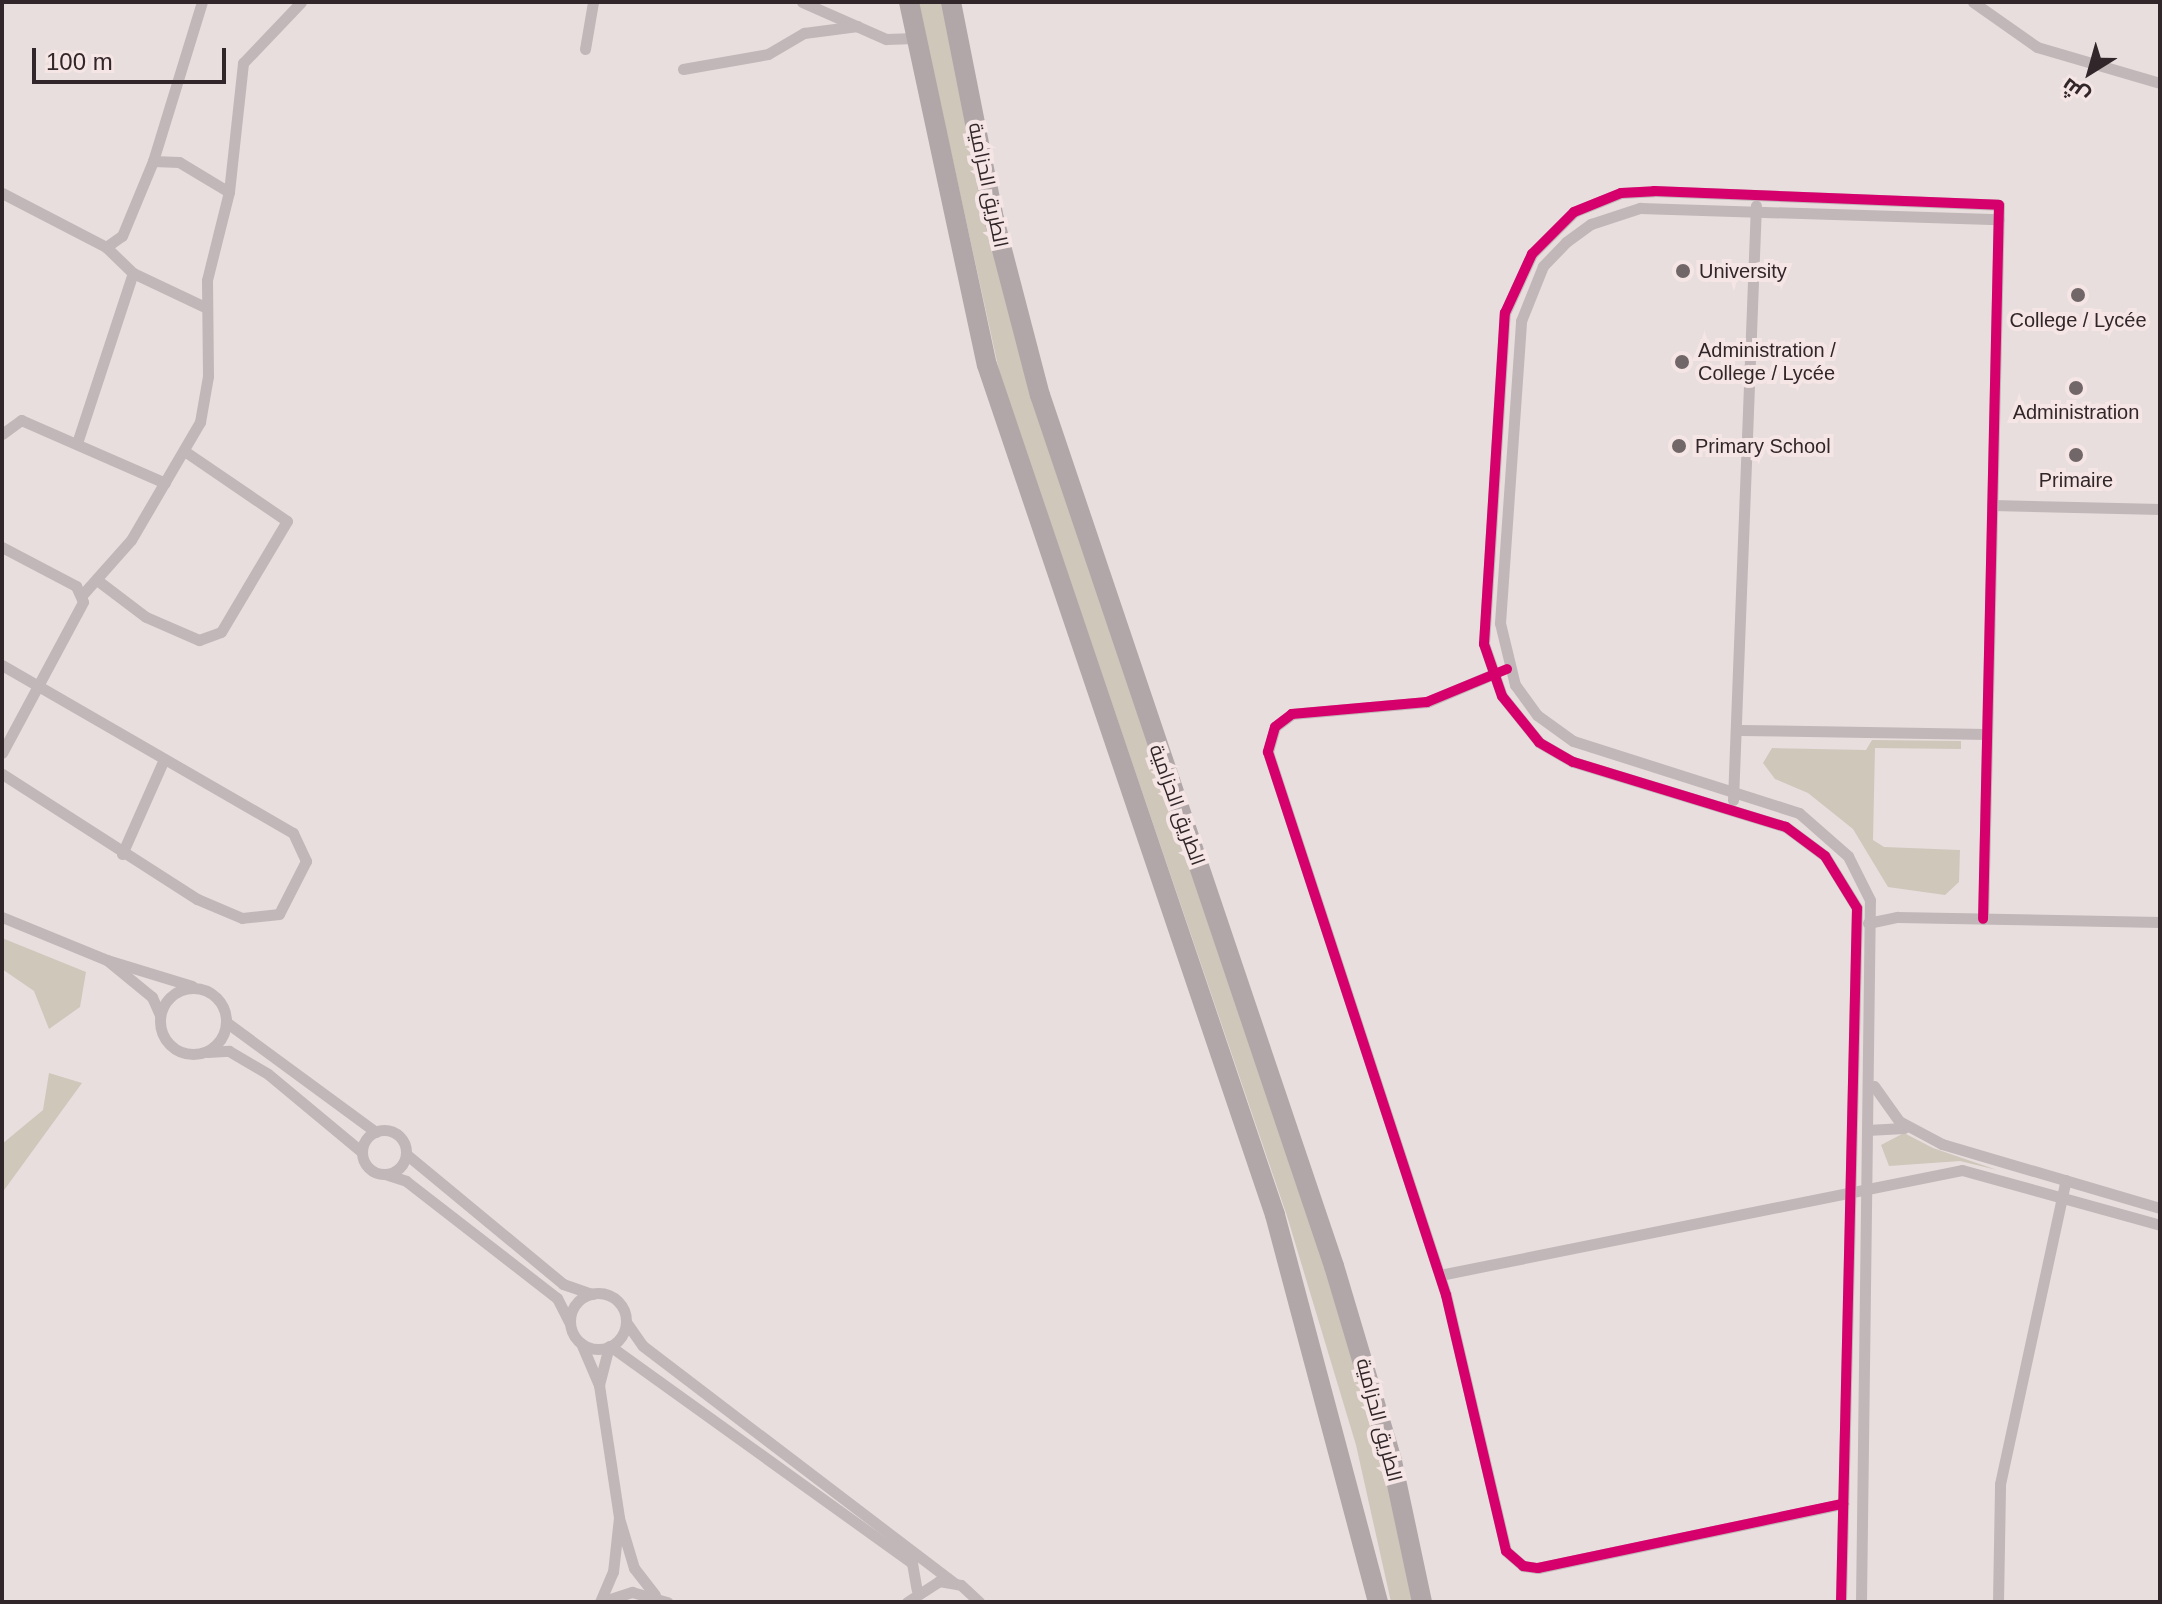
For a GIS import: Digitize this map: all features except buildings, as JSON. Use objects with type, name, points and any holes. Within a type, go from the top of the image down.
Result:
[{"type":"highway","name":"الطريق الحزامية","points":[[909,2],[987,365],[1275,1215],[1378,1602]]},
{"type":"highway","name":"الطريق الحزامية","points":[[951,2],[994,219],[1040,395],[1334,1266],[1392,1461],[1422,1602]]},
{"type":"street","points":[[106,247],[122,236],[153,161],[202,2]]},
{"type":"street","points":[[585,49],[593,2]]},
{"type":"street","points":[[802,2],[886,39],[915,38]]},
{"type":"street","points":[[1973,2],[2037,47],[2160,83]]},
{"type":"street","points":[[2,753],[83,594],[97,580],[186,452],[207,398],[205,307],[229,192],[243,63],[296,3]]},
{"type":"street","points":[[683,69],[768,54],[804,33],[858,26]]},
{"type":"street","points":[[153,161],[179,162],[229,192]]},
{"type":"street","points":[[1841,1602],[1860,925],[1850,890],[1808,840],[1732,808],[1555,753],[1518,720],[1492,675],[1484,644],[1505,313],[1519,275],[1549,233],[1592,202],[1654,191],[1987,199],[1999,205],[1983,919]]},
{"type":"street","points":[[2,193],[106,247],[133,273],[205,307]]},
{"type":"street","points":[[1732,808],[1740,730],[1756,194]]},
{"type":"street","points":[[1861,1602],[1875,922],[1861,881],[1830,835],[1799,813],[1573,741],[1537,715],[1507,669],[1500,623],[1521,321],[1534,281],[1566,242],[1613,215],[1670,207],[1999,219]]},
{"type":"street","points":[[77,443],[133,273]]},
{"type":"street","points":[[2,434],[21,420],[165,483]]},
{"type":"street","points":[[97,580],[146,617],[199,640],[221,632],[287,521],[186,452]]},
{"type":"street","points":[[1992,505],[2160,509]]},
{"type":"street","points":[[2,547],[83,594]]},
{"type":"street","points":[[2,665],[302,841],[306,861],[288,903],[267,918],[242,918],[122,854],[2,774]]},
{"type":"street","points":[[1507,669],[1427,702],[1292,714],[1269,737],[1328,944],[1440,1275],[1506,1551],[1523,1566],[1843,1504]]},
{"type":"street","points":[[1740,730],[1987,734]]},
{"type":"street","points":[[122,854],[164,759]]},
{"type":"street","points":[[2,917],[107,960],[201,989],[219,1001],[226,1022],[376,1132],[398,1135],[406,1154],[563,1284],[614,1298],[643,1346],[979,1602]]},
{"type":"street","points":[[1860,925],[1983,919],[2160,922]]},
{"type":"street","points":[[107,960],[152,997],[171,1047],[207,1052],[229,1051],[268,1074],[362,1152],[371,1169],[406,1181],[557,1298],[581,1342],[599,1385],[619,1518],[634,1568],[655,1595],[668,1602]]},
{"type":"street","points":[[160,1015],[173,995],[201,989]]},
{"type":"street","points":[[207,1052],[226,1022]]},
{"type":"street","points":[[1871,1081],[1912,1130]]},
{"type":"street","points":[[1855,1143],[1870,1128],[1912,1130],[2160,1208]]},
{"type":"street","points":[[362,1152],[376,1132]]},
{"type":"street","points":[[385,1174],[399,1169],[406,1154]]},
{"type":"street","points":[[1440,1275],[1962,1170],[2160,1225]]},
{"type":"street","points":[[1998,1602],[2000,1484],[2066,1180]]},
{"type":"street","points":[[570,1323],[578,1301],[592,1294]]},
{"type":"street","points":[[599,1385],[610,1346],[626,1322]]},
{"type":"street","points":[[581,1342],[610,1346],[912,1563],[917,1590]]},
{"type":"street","points":[[600,1602],[619,1518]]},
{"type":"street","points":[[907,1602],[917,1590],[954,1583]]},
{"type":"street","points":[[600,1602],[621,1593],[655,1595]]},
{"type":"shaded area","points":[[918,2],[944,2],[1037,411],[1291,1154],[1382,1452],[1414,1602],[1391,1602],[1356,1445],[1287,1216],[1000,375]]},
{"type":"shaded area","points":[[1872,740],[1961,741],[1961,749],[1875,748],[1873,840],[1884,847],[1960,850],[1959,882],[1945,895],[1888,887],[1853,829],[1808,793],[1775,779],[1763,763],[1772,748],[1866,750]]},
{"type":"shaded area","points":[[2,938],[86,972],[80,1007],[49,1029],[34,991],[2,969]]},
{"type":"shaded area","points":[[49,1073],[82,1083],[2,1193],[2,1144],[43,1110]]},
{"type":"shaded area","points":[[1904,1133],[1933,1148],[1997,1170],[1960,1161],[1889,1166],[1881,1145]]},
{"type":"cycle path","points":[[1841,1602],[1857,908],[1825,856],[1786,827],[1573,762],[1539,742],[1502,696],[1484,644],[1505,313],[1532,254],[1574,212],[1621,193],[1654,191],[1999,205],[1983,919]]},
{"type":"cycle path","points":[[1507,669],[1427,702],[1292,714],[1275,727],[1268,752],[1446,1295],[1506,1551],[1523,1566],[1538,1568],[1843,1504]]},
{"type":"place","name":"University","points":[[1683,271]]},
{"type":"place","name":"College / Lycée","points":[[2078,295]]},
{"type":"place","name":"Administration / College / Lycée","points":[[1682,362]]},
{"type":"place","name":"Administration","points":[[2076,388]]},
{"type":"place","name":"Primary School","points":[[1679,446]]},
{"type":"place","name":"Primaire","points":[[2076,455]]}]
